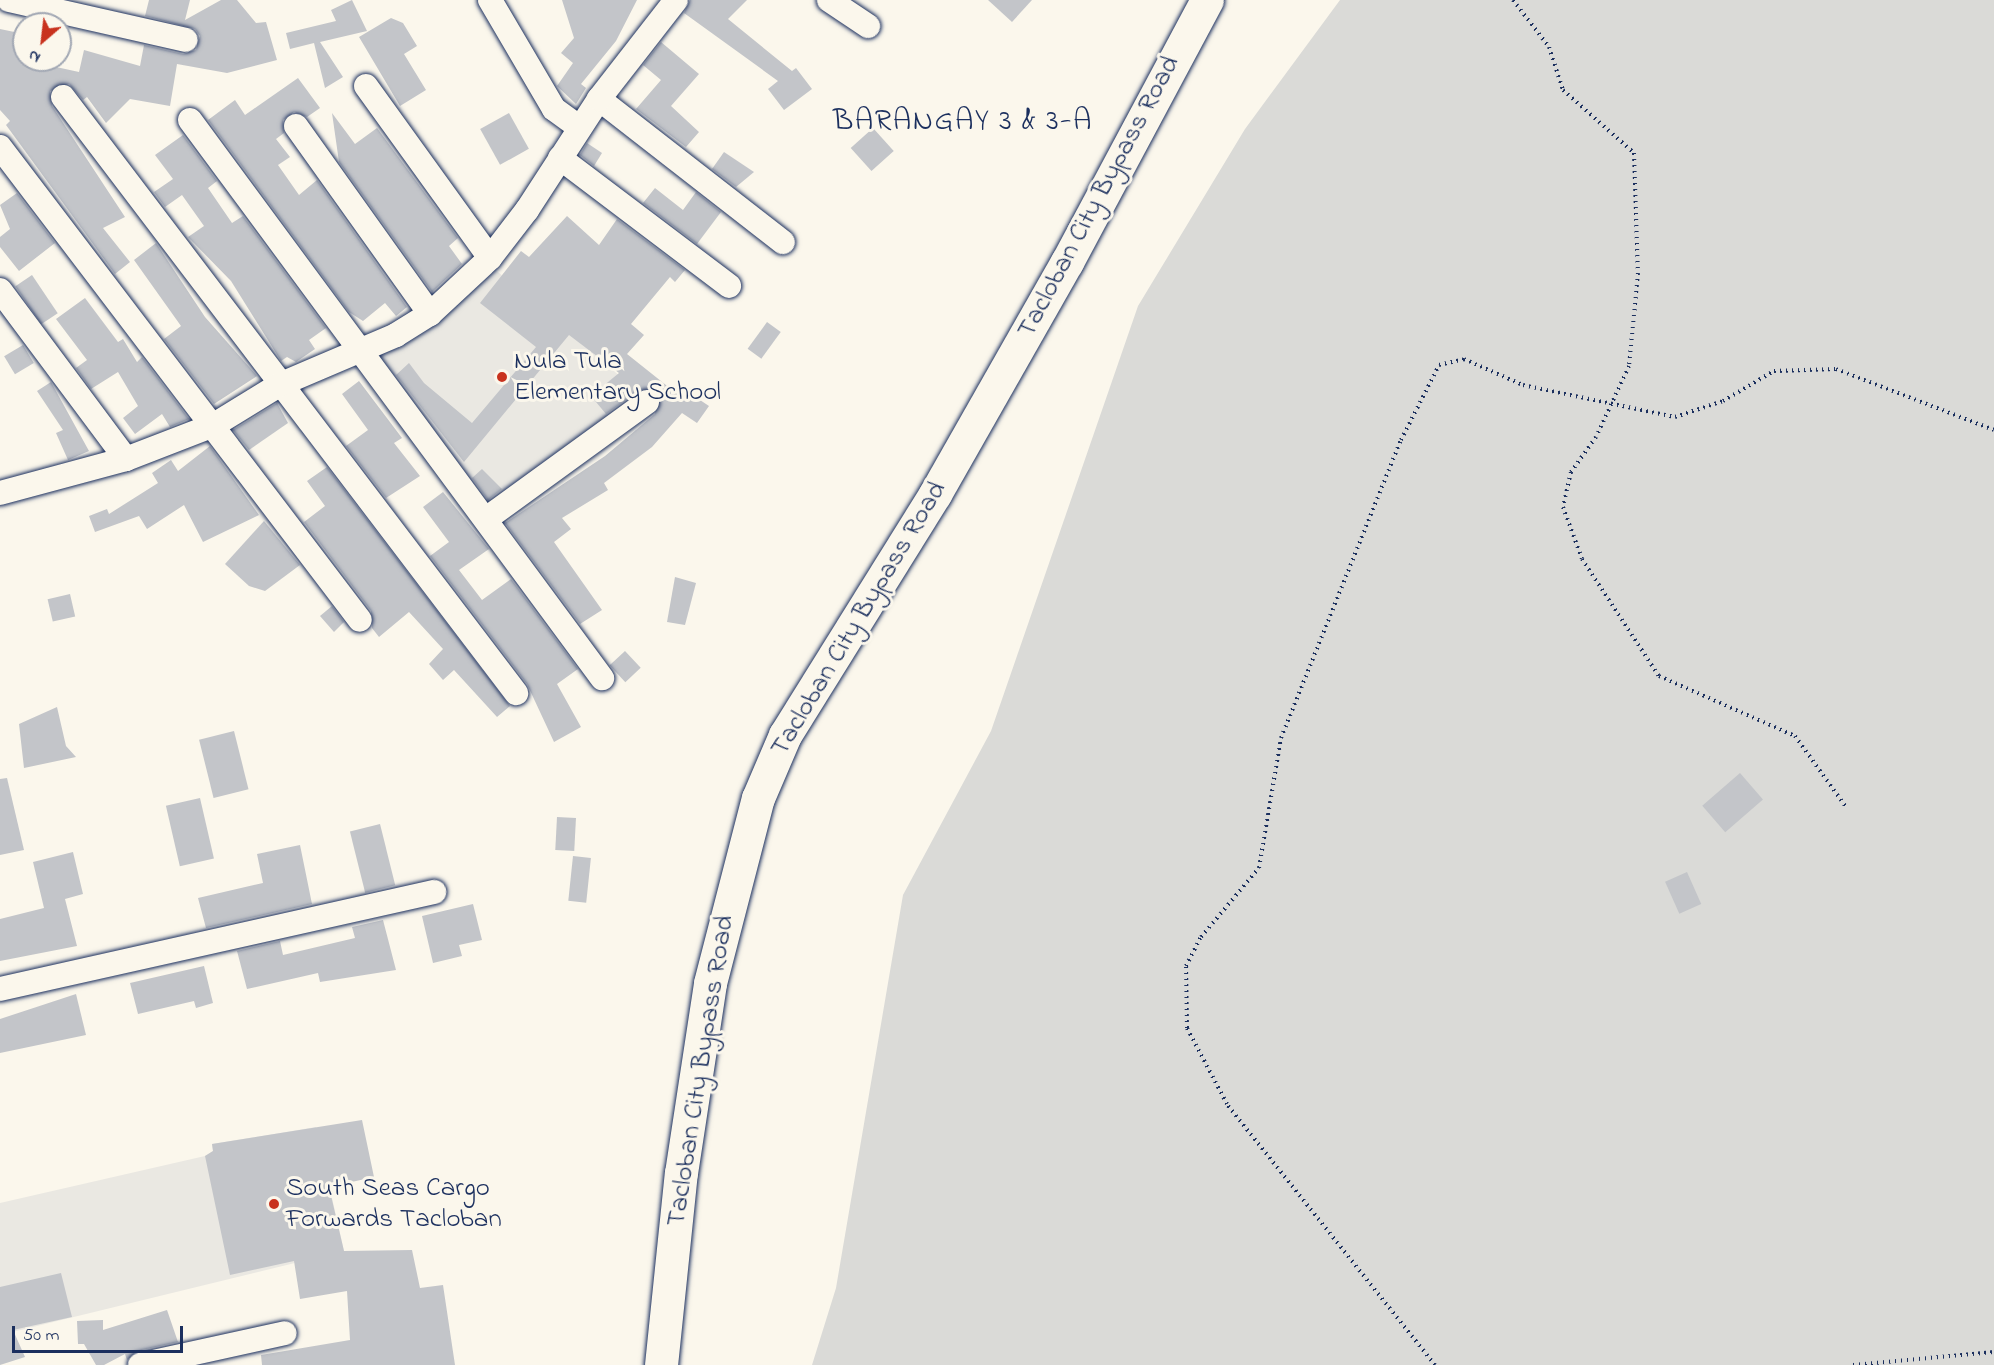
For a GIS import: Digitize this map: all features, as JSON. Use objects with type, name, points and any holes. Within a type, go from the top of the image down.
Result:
[{"type":"highway","name":"Tacloban City Bypass Road","points":[[661,1365],[681,1173],[708,994],[758,798],[785,735],[946,474],[1207,0]]},
{"type":"street","points":[[9,0],[186,40]]},
{"type":"street","points":[[490,0],[554,109],[580,128]]},
{"type":"street","points":[[0,493],[126,459],[214,425],[279,385],[358,353],[430,314],[490,258],[599,99],[676,0]]},
{"type":"street","points":[[829,0],[868,26]]},
{"type":"street","points":[[366,86],[490,258]]},
{"type":"street","points":[[63,97],[279,385],[516,693]]},
{"type":"street","points":[[599,99],[783,242]]},
{"type":"street","points":[[190,120],[358,353],[486,519],[602,678]]},
{"type":"street","points":[[296,126],[430,314]]},
{"type":"street","points":[[0,147],[214,425],[360,620]]},
{"type":"street","points":[[560,158],[729,286]]},
{"type":"street","points":[[0,290],[126,459]]},
{"type":"street","points":[[486,519],[647,402]]},
{"type":"street","points":[[0,989],[434,892]]},
{"type":"street","points":[[140,1365],[285,1333]]},
{"type":"path","points":[[1513,0],[1549,47],[1563,90],[1634,153],[1638,273],[1629,366],[1612,403],[1571,472],[1563,507],[1582,559],[1659,676],[1796,736],[1846,807]]},
{"type":"path","points":[[1435,1365],[1227,1104],[1187,1028],[1186,966],[1202,937],[1259,867],[1281,738],[1401,440],[1439,364],[1464,359],[1523,385],[1675,417],[1723,401],[1774,371],[1836,369],[1994,430]]},
{"type":"path","points":[[1853,1365],[1994,1352]]},
{"type":"shaded area","points":[[1340,0],[1994,0],[1994,1365],[812,1365],[836,1288],[903,895],[991,731],[1138,306],[1245,129]]},
{"type":"shaded area","name":"Nula Tula Elementary School","points":[[491,266],[642,395],[486,515],[370,359]]},
{"type":"shaded area","points":[[316,1127],[344,1251],[0,1335],[0,1203],[205,1156],[213,1151],[212,1144]]},
{"type":"building","points":[[149,0],[190,0],[185,20],[221,0],[237,0],[256,23],[266,22],[277,60],[227,73],[177,64],[170,106],[130,99],[106,123],[87,97],[83,100],[69,84],[50,91],[52,106],[125,217],[103,228],[130,262],[115,274],[6,125],[10,121],[0,110],[0,29],[12,32],[12,72],[79,72],[84,50],[140,66],[144,45],[183,54],[196,50],[200,36],[195,29],[145,16]]},
{"type":"building","points":[[352,0],[367,31],[320,42],[343,77],[325,88],[314,43],[290,49],[286,33],[336,21],[331,10]]},
{"type":"building","points":[[562,0],[637,0],[616,41],[581,84],[586,88],[576,104],[557,86],[573,63],[561,53],[574,38]]},
{"type":"building","points":[[690,0],[747,0],[728,19],[792,71],[796,68],[812,89],[784,110],[768,89],[778,81],[684,13]]},
{"type":"building","points":[[988,0],[1032,0],[1012,22]]},
{"type":"building","points":[[391,18],[403,23],[417,46],[404,54],[426,90],[400,106],[359,37]]},
{"type":"building","points":[[661,42],[699,74],[671,106],[699,132],[686,147],[636,109],[661,80],[643,65]]},
{"type":"building","points":[[298,78],[320,108],[307,117],[294,112],[283,120],[284,133],[276,139],[290,157],[278,165],[299,195],[317,180],[407,307],[396,316],[385,303],[363,321],[349,312],[208,120],[235,100],[245,115]]},
{"type":"building","points":[[332,113],[355,144],[377,128],[458,238],[449,246],[462,264],[432,292],[339,162]]},
{"type":"building","points":[[509,113],[529,149],[500,165],[480,129]]},
{"type":"building","points":[[873,128],[894,151],[871,171],[851,148]]},
{"type":"building","points":[[183,135],[217,181],[208,188],[232,223],[243,216],[326,328],[309,340],[315,349],[296,362],[287,357],[281,361],[231,281],[188,237],[204,226],[182,195],[165,207],[154,192],[173,179],[155,155]]},
{"type":"building","points":[[587,143],[602,153],[594,166],[580,155]]},
{"type":"building","points":[[724,152],[754,172],[736,187],[712,169]]},
{"type":"building","points":[[655,188],[683,210],[696,192],[721,212],[697,244],[643,203]]},
{"type":"building","points":[[17,193],[55,243],[19,271],[0,247],[0,237],[10,229],[0,205]]},
{"type":"building","points":[[567,216],[599,245],[617,219],[685,270],[675,282],[670,277],[631,324],[644,335],[627,354],[686,401],[691,394],[709,406],[697,423],[682,413],[652,447],[604,483],[608,490],[562,518],[571,529],[554,542],[602,610],[580,624],[505,523],[605,456],[655,414],[658,393],[639,390],[606,414],[591,396],[619,373],[569,335],[464,462],[396,375],[409,363],[424,383],[472,423],[536,347],[480,303],[521,251],[529,257]]},
{"type":"building","points":[[156,243],[205,317],[257,376],[214,404],[164,339],[181,326],[134,260]]},
{"type":"building","points":[[32,275],[58,313],[41,324],[15,286]]},
{"type":"building","points":[[85,298],[118,342],[123,339],[137,362],[142,357],[189,419],[170,427],[162,414],[135,434],[123,418],[138,406],[118,372],[91,389],[76,368],[87,360],[56,319]]},
{"type":"building","points":[[767,322],[781,332],[761,359],[748,349]]},
{"type":"building","points":[[23,345],[34,363],[15,374],[4,356]]},
{"type":"building","points":[[359,381],[402,438],[394,443],[420,476],[386,498],[346,446],[368,430],[342,394]]},
{"type":"building","points":[[51,382],[89,451],[68,460],[56,433],[63,430],[37,391]]},
{"type":"building","points":[[277,403],[288,423],[249,450],[233,430]]},
{"type":"building","points":[[210,446],[259,515],[203,542],[184,505],[147,529],[139,516],[95,532],[89,516],[107,509],[109,514],[158,483],[152,473],[171,460],[178,471]]},
{"type":"building","points":[[327,467],[510,706],[497,717],[454,670],[443,680],[429,664],[443,649],[409,612],[379,637],[372,628],[371,611],[304,522],[325,506],[307,481]]},
{"type":"building","points":[[482,469],[502,489],[488,500],[472,478]]},
{"type":"building","points":[[443,492],[489,549],[459,570],[482,600],[511,579],[578,669],[557,684],[581,727],[554,742],[527,684],[430,556],[449,542],[423,507]]},
{"type":"building","points":[[264,521],[300,565],[265,591],[249,586],[225,564]]},
{"type":"building","points":[[675,577],[696,583],[685,625],[667,622]]},
{"type":"building","points":[[70,594],[75,616],[53,622],[48,599]]},
{"type":"building","points":[[332,606],[344,622],[334,632],[320,616]]},
{"type":"building","points":[[625,651],[641,668],[625,682],[610,665]]},
{"type":"building","points":[[57,707],[66,746],[76,757],[24,768],[19,724]]},
{"type":"building","points":[[234,731],[249,789],[214,798],[199,740]]},
{"type":"building","points":[[1740,773],[1763,799],[1725,832],[1702,806]]},
{"type":"building","points":[[7,778],[24,850],[0,855],[0,779]]},
{"type":"building","points":[[200,798],[214,858],[180,866],[166,806]]},
{"type":"building","points":[[557,817],[576,818],[574,851],[555,850]]},
{"type":"building","points":[[380,824],[395,885],[365,893],[350,831]]},
{"type":"building","points":[[300,845],[312,904],[206,928],[198,898],[263,883],[257,854]]},
{"type":"building","points":[[73,852],[83,894],[65,899],[77,946],[0,961],[0,919],[44,908],[33,862]]},
{"type":"building","points":[[573,856],[591,858],[586,903],[568,901]]},
{"type":"building","points":[[1687,872],[1701,904],[1679,914],[1665,882]]},
{"type":"building","points":[[473,904],[482,940],[459,945],[462,956],[433,963],[422,916]]},
{"type":"building","points":[[383,920],[396,970],[320,982],[318,973],[247,989],[237,951],[280,941],[283,955],[355,938],[352,927]]},
{"type":"building","points":[[204,966],[213,1003],[196,1008],[194,1001],[138,1014],[130,983]]},
{"type":"building","points":[[76,994],[86,1035],[0,1053],[0,1019]]},
{"type":"building","points":[[362,1120],[374,1177],[329,1187],[344,1251],[412,1250],[420,1288],[443,1285],[455,1365],[262,1365],[261,1355],[350,1340],[347,1291],[300,1299],[294,1261],[230,1275],[205,1156],[213,1151],[212,1144]]},
{"type":"building","points":[[61,1273],[72,1317],[13,1330],[25,1357],[0,1365],[0,1287]]},
{"type":"building","points":[[167,1310],[178,1342],[137,1351],[127,1360],[125,1354],[104,1365],[96,1365],[84,1344],[78,1344],[77,1321],[103,1320],[103,1330]]},
{"type":"place","name":"Nula Tula Elementary School","points":[[502,377]]},
{"type":"place","name":"South Seas Cargo Forwards Tacloban","points":[[274,1204]]},
{"type":"district","name":"BARANGAY 3 & 3-A","points":[[963,122]]}]
